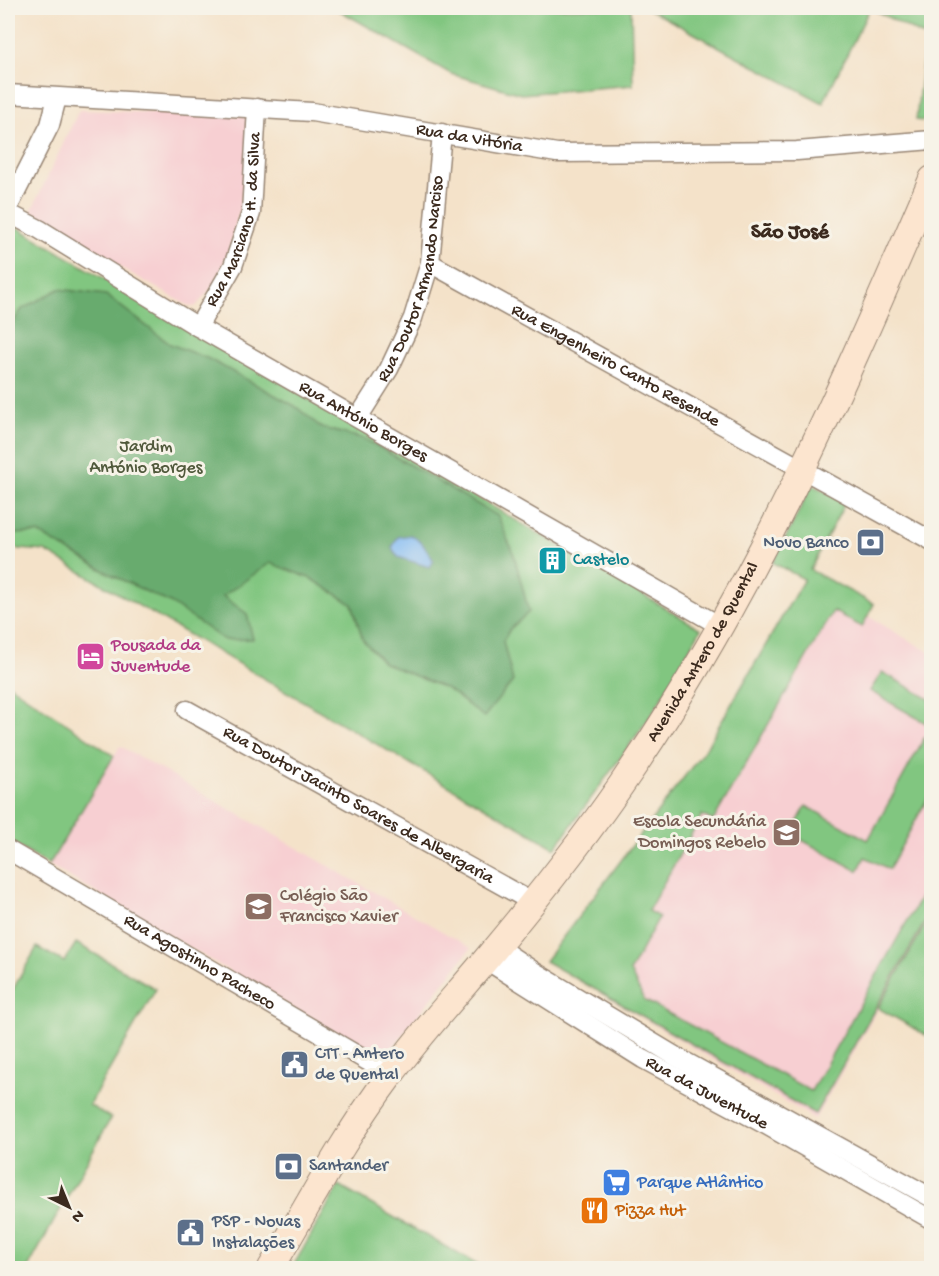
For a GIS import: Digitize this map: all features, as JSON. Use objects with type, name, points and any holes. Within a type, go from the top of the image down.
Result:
[{"type":"main road","name":"Avenida Antero de Quental","points":[[271,1269],[362,1115],[391,1075],[532,902],[632,770],[722,627],[755,567],[932,179]]},
{"type":"street","name":"Rua da Vitória","points":[[8,94],[312,112],[557,153],[797,151],[932,140]]},
{"type":"street","points":[[8,208],[50,125],[57,98]]},
{"type":"street","name":"Rua Marciano H. da Silva","points":[[198,327],[233,266],[250,213],[257,108]]},
{"type":"street","name":"Rua Doutor Armando Narciso","points":[[358,418],[389,369],[408,328],[430,263],[442,133]]},
{"type":"street","name":"Rua António Borges","points":[[8,213],[39,229],[198,327],[722,627]]},
{"type":"street","name":"Rua Engenheiro Canto Resende","points":[[430,263],[932,541]]},
{"type":"street","name":"Rua Doutor Jacinto Soares de Albergaria","points":[[187,710],[532,902]]},
{"type":"street","name":"Rua Agostinho Pacheco","points":[[8,850],[391,1075]]},
{"type":"street","name":"Rua da Juventude","points":[[491,953],[644,1059],[766,1125],[932,1220]]},
{"type":"street","name":"Rua da Juventude","points":[[491,953],[535,972],[675,1056],[932,1198]]},
{"type":"street","points":[[766,1125],[782,1126],[815,1143],[831,1141]]},
{"type":"shaded area","points":[[79,110],[247,116],[250,125],[240,209],[228,253],[216,283],[195,307],[187,305],[29,216]]},
{"type":"shaded area","name":"Escola Secundária Domingos Rebelo","points":[[804,579],[931,653],[931,915],[815,1119],[545,961],[706,748]]},
{"type":"shaded area","name":"Colégio São Francisco Xavier","points":[[120,746],[471,948],[382,1061],[49,865]]},
{"type":"green space","points":[[335,8],[631,8],[633,85],[521,94],[451,74]]},
{"type":"green space","points":[[647,8],[870,8],[823,103]]},
{"type":"green space","points":[[875,8],[931,8],[931,25],[925,37],[874,10]]},
{"type":"green space","points":[[931,51],[931,122],[916,120],[924,52]]},
{"type":"green space","name":"Jardim António Borges","points":[[8,222],[701,629],[652,714],[555,848],[45,551],[8,548]]},
{"type":"green space","points":[[59,289],[106,295],[170,344],[209,359],[295,406],[322,428],[365,439],[498,516],[514,555],[529,612],[510,629],[503,641],[513,681],[484,717],[447,689],[384,663],[363,640],[352,604],[312,579],[270,563],[223,596],[247,614],[253,639],[224,640],[172,604],[110,574],[38,533],[8,534],[8,330],[22,309]]},
{"type":"green space","points":[[812,485],[846,501],[810,570],[874,604],[862,627],[833,611],[713,821],[702,815],[648,911],[659,917],[630,971],[644,1000],[811,1091],[922,895],[931,901],[931,911],[815,1114],[545,961],[706,748],[804,579],[773,563]]},
{"type":"green space","points":[[882,672],[931,700],[931,726],[870,691]]},
{"type":"green space","points":[[8,684],[114,756],[49,865],[8,841]]},
{"type":"green space","points":[[925,737],[931,740],[931,792],[889,869],[865,857],[858,871],[791,834],[806,806],[868,840]]},
{"type":"green space","points":[[931,915],[932,1038],[878,1008]]},
{"type":"green space","points":[[76,943],[156,989],[89,1105],[111,1118],[28,1268],[8,1268],[8,998],[37,947],[64,962]]},
{"type":"green space","points":[[339,1186],[483,1268],[292,1268]]},
{"type":"water","points":[[411,535],[422,543],[434,561],[429,567],[398,557],[392,548],[398,537]]},
{"type":"place","name":"Novo Banco","points":[[870,543]]},
{"type":"place","name":"Castelo","points":[[552,560]]},
{"type":"place","name":"Pousada da Juventude","points":[[90,656]]},
{"type":"place","name":"Escola Secundária Domingos Rebelo","points":[[787,832]]},
{"type":"place","name":"Colégio São Francisco Xavier","points":[[259,906]]},
{"type":"place","name":"CTT - Antero de Quental","points":[[294,1064]]},
{"type":"place","name":"Santander","points":[[288,1166]]},
{"type":"place","name":"Parque Atlântico","points":[[616,1183]]},
{"type":"place","name":"Pizza Hut","points":[[594,1211]]},
{"type":"place","name":"PSP - Novas Instalações","points":[[191,1232]]},
{"type":"district","name":"São José","points":[[790,233]]}]
